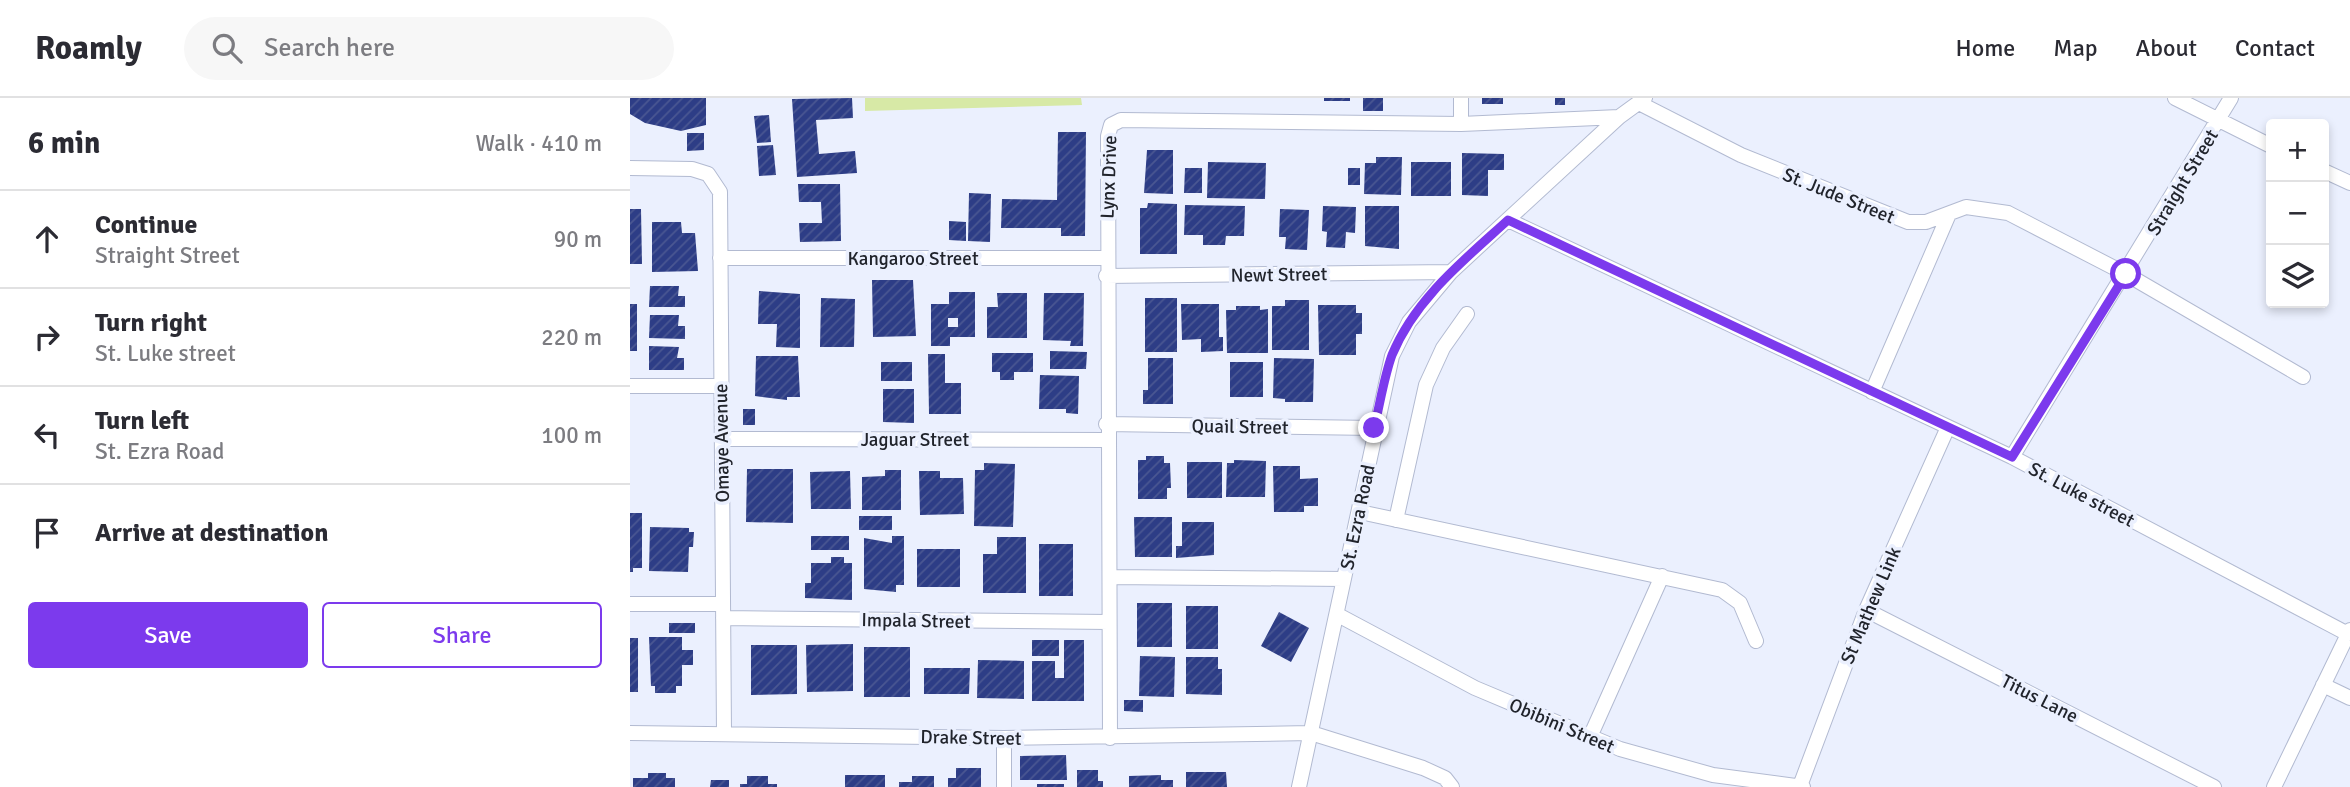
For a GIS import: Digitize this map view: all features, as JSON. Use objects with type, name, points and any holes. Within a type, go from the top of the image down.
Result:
[{"type":"street","points":[[1461,98],[1461,124]]},
{"type":"street","points":[[2175,98],[2266,143]]},
{"type":"street","name":"Straight Street","points":[[2012,457],[2231,98]]},
{"type":"street","name":"St. Ezra Road","points":[[1299,787],[1360,512],[1374,428],[1392,356],[1409,322],[1451,272],[1619,117],[1642,100]]},
{"type":"street","name":"St. Jude Street","points":[[1642,100],[1741,155],[1908,222],[1926,222],[1966,208],[2008,213],[2126,274],[2303,377]]},
{"type":"street","name":"Lynx Drive","points":[[1110,738],[1106,258],[1108,136],[1111,125],[1116,122],[1461,124],[1619,117]]},
{"type":"street","name":"Omaye Avenue","points":[[630,168],[692,169],[708,174],[720,191],[719,386],[723,439],[724,733]]},
{"type":"street","points":[[2329,173],[2350,183]]},
{"type":"street","points":[[1872,392],[1949,214]]},
{"type":"street","name":"St. Luke street","points":[[1508,220],[2012,457],[2349,632]]},
{"type":"street","name":"Kangaroo Street","points":[[720,258],[1106,258]]},
{"type":"street","name":"Newt Street","points":[[1106,276],[1451,272]]},
{"type":"street","points":[[1396,520],[1426,385],[1443,348],[1467,314]]},
{"type":"street","points":[[630,386],[719,386]]},
{"type":"street","name":"Quail Street","points":[[1107,424],[1374,428]]},
{"type":"street","name":"St Mathew Link","points":[[1801,786],[1866,610],[1948,427]]},
{"type":"street","name":"Jaguar Street","points":[[723,439],[1107,440]]},
{"type":"street","points":[[1360,512],[1723,590],[1735,597],[1756,641]]},
{"type":"street","points":[[1590,737],[1662,576]]},
{"type":"street","points":[[1110,577],[1344,579]]},
{"type":"street","name":"Impala Street","points":[[630,604],[723,611],[1109,622]]},
{"type":"street","name":"Titus Lane","points":[[1866,610],[2214,787]]},
{"type":"street","name":"Obibini Street","points":[[1338,615],[1475,688],[1620,750],[1713,775],[1801,786]]},
{"type":"street","points":[[2274,787],[2349,632]]},
{"type":"street","points":[[2323,684],[2350,698]]},
{"type":"street","name":"Drake Street","points":[[630,733],[1004,738],[1311,733],[1423,768],[1445,778],[1452,787]]},
{"type":"street","points":[[1004,738],[1004,787]]},
{"type":"green space","points":[[865,98],[1081,98],[1082,105],[865,111]]},
{"type":"building","points":[[630,98],[706,98],[706,125],[681,131],[645,123],[630,114]]},
{"type":"building","points":[[852,98],[853,118],[816,120],[819,154],[855,151],[857,173],[797,177],[792,99]]},
{"type":"building","points":[[1324,98],[1350,98],[1350,101],[1324,101]]},
{"type":"building","points":[[1363,98],[1383,98],[1383,111],[1363,111]]},
{"type":"building","points":[[1482,98],[1503,98],[1503,104],[1482,104]]},
{"type":"building","points":[[1555,98],[1565,98],[1565,105],[1555,105]]},
{"type":"building","points":[[769,115],[771,142],[757,143],[754,116]]},
{"type":"building","points":[[1058,132],[1086,132],[1085,236],[1061,236],[1061,228],[1001,228],[1002,199],[1057,200]]},
{"type":"building","points":[[687,133],[704,133],[704,150],[687,151]]},
{"type":"building","points":[[773,145],[776,175],[759,176],[757,146]]},
{"type":"building","points":[[1147,150],[1173,150],[1173,194],[1144,193]]},
{"type":"building","points":[[1462,153],[1504,154],[1504,170],[1488,170],[1488,196],[1462,195]]},
{"type":"building","points":[[1376,157],[1402,157],[1401,195],[1364,194],[1365,163],[1376,163]]},
{"type":"building","points":[[1208,162],[1266,163],[1265,199],[1207,198]]},
{"type":"building","points":[[1411,162],[1451,162],[1451,196],[1411,196]]},
{"type":"building","points":[[1185,168],[1202,168],[1202,193],[1184,193]]},
{"type":"building","points":[[1348,168],[1360,168],[1360,185],[1348,185]]},
{"type":"building","points":[[798,184],[840,184],[841,241],[800,242],[799,223],[822,223],[821,202],[799,202]]},
{"type":"building","points":[[969,193],[991,194],[990,242],[968,241]]},
{"type":"building","points":[[1148,203],[1177,204],[1177,254],[1140,254],[1140,208],[1147,208]]},
{"type":"building","points":[[1185,205],[1245,206],[1244,236],[1226,236],[1225,245],[1203,245],[1203,235],[1184,235]]},
{"type":"building","points":[[1323,206],[1356,207],[1355,233],[1346,232],[1345,248],[1326,247],[1327,232],[1322,231]]},
{"type":"building","points":[[1365,206],[1399,206],[1399,249],[1365,246]]},
{"type":"building","points":[[630,209],[641,209],[642,264],[630,264]]},
{"type":"building","points":[[1280,209],[1309,210],[1307,250],[1285,249],[1286,237],[1279,237]]},
{"type":"building","points":[[949,221],[966,222],[966,241],[949,240]]},
{"type":"building","points":[[652,222],[681,222],[682,233],[695,233],[698,271],[652,272]]},
{"type":"building","points":[[872,280],[913,280],[916,336],[873,337]]},
{"type":"building","points":[[650,286],[679,286],[678,296],[685,296],[685,307],[649,307]]},
{"type":"building","points":[[759,291],[800,294],[800,348],[776,347],[777,324],[758,324]]},
{"type":"building","points":[[949,292],[975,292],[975,337],[950,337],[950,346],[931,346],[931,304],[949,304]],"holes":[[[948,318],[958,318],[958,327],[948,327]]]},
{"type":"building","points":[[997,293],[1027,293],[1027,338],[987,338],[987,307],[998,307]]},
{"type":"building","points":[[1044,293],[1084,293],[1083,346],[1070,346],[1071,341],[1043,340]]},
{"type":"building","points":[[821,298],[855,299],[854,347],[820,347]]},
{"type":"building","points":[[1145,298],[1177,298],[1177,352],[1145,352]]},
{"type":"building","points":[[1285,300],[1309,300],[1309,350],[1272,350],[1272,306],[1285,306]]},
{"type":"building","points":[[630,304],[637,304],[637,351],[630,351]]},
{"type":"building","points":[[1181,304],[1219,304],[1219,337],[1223,337],[1223,351],[1201,352],[1201,339],[1182,340]]},
{"type":"building","points":[[1318,305],[1356,305],[1356,313],[1362,313],[1362,334],[1356,334],[1356,355],[1319,355]]},
{"type":"building","points":[[1236,306],[1260,306],[1260,310],[1268,309],[1268,353],[1227,353],[1226,310],[1236,310]]},
{"type":"building","points":[[650,315],[679,315],[678,326],[685,326],[685,339],[649,338]]},
{"type":"building","points":[[649,346],[679,347],[677,358],[684,358],[684,370],[649,370]]},
{"type":"building","points":[[1050,351],[1087,352],[1086,369],[1050,369]]},
{"type":"building","points":[[992,353],[1033,353],[1033,372],[1014,372],[1014,380],[1000,380],[1000,372],[992,372]]},
{"type":"building","points":[[928,354],[945,354],[945,383],[961,383],[961,414],[929,414]]},
{"type":"building","points":[[756,356],[798,356],[800,397],[787,397],[787,400],[755,396]]},
{"type":"building","points":[[1148,358],[1173,358],[1173,404],[1143,404],[1143,390],[1148,390]]},
{"type":"building","points":[[1274,358],[1314,359],[1313,402],[1285,402],[1285,399],[1273,398]]},
{"type":"building","points":[[881,362],[912,362],[912,381],[881,381]]},
{"type":"building","points":[[1230,362],[1263,362],[1263,397],[1230,397]]},
{"type":"building","points":[[1040,375],[1079,376],[1078,414],[1066,413],[1066,409],[1039,409]]},
{"type":"building","points":[[883,389],[914,389],[914,423],[883,422]]},
{"type":"building","points":[[743,409],[755,409],[755,425],[743,425]]},
{"type":"building","points":[[1146,456],[1164,456],[1164,463],[1170,463],[1171,488],[1167,488],[1167,499],[1138,499],[1138,460],[1146,460]]},
{"type":"building","points":[[1234,460],[1266,461],[1265,497],[1226,497],[1227,463],[1234,463]]},
{"type":"building","points":[[1187,462],[1222,462],[1222,498],[1187,498]]},
{"type":"building","points":[[984,463],[1015,464],[1013,527],[974,526],[975,470],[984,470]]},
{"type":"building","points":[[1273,466],[1300,466],[1300,479],[1318,478],[1318,506],[1304,506],[1304,512],[1274,512]]},
{"type":"building","points":[[747,469],[793,469],[793,523],[746,522]]},
{"type":"building","points":[[885,470],[901,470],[901,510],[862,510],[862,477],[885,476]]},
{"type":"building","points":[[850,471],[851,509],[811,509],[810,472]]},
{"type":"building","points":[[919,471],[940,471],[940,478],[963,478],[964,514],[920,515]]},
{"type":"building","points":[[630,513],[642,513],[642,568],[633,568],[633,572],[630,572]]},
{"type":"building","points":[[859,516],[892,516],[892,530],[859,530]]},
{"type":"building","points":[[1134,517],[1172,517],[1172,557],[1135,557]]},
{"type":"building","points":[[1182,522],[1214,522],[1214,555],[1176,558],[1176,546],[1182,546]]},
{"type":"building","points":[[650,527],[689,528],[689,532],[694,532],[693,547],[689,547],[688,572],[649,571]]},
{"type":"building","points":[[811,536],[849,536],[849,550],[811,550]]},
{"type":"building","points":[[892,536],[904,536],[904,585],[896,585],[896,592],[864,589],[864,538],[892,543]]},
{"type":"building","points":[[997,537],[1026,537],[1026,593],[983,593],[983,554],[997,554]]},
{"type":"building","points":[[1039,544],[1073,544],[1073,596],[1039,596]]},
{"type":"building","points":[[917,549],[960,549],[960,587],[917,587]]},
{"type":"building","points":[[831,557],[844,557],[844,563],[852,563],[852,600],[805,598],[805,583],[811,583],[811,563],[831,563]]},
{"type":"building","points":[[1137,603],[1172,603],[1172,647],[1137,647]]},
{"type":"building","points":[[1186,606],[1218,606],[1218,649],[1186,649]]},
{"type":"building","points":[[1279,612],[1309,628],[1291,662],[1261,646]]},
{"type":"building","points":[[669,623],[695,623],[695,633],[669,633]]},
{"type":"building","points":[[649,637],[682,637],[682,650],[693,650],[693,665],[682,665],[682,686],[676,686],[676,693],[655,693],[655,686],[651,686]]},
{"type":"building","points":[[630,638],[638,638],[638,692],[630,692]]},
{"type":"building","points":[[1032,640],[1059,640],[1059,656],[1032,656]]},
{"type":"building","points":[[1064,640],[1084,640],[1084,701],[1032,701],[1032,661],[1055,661],[1055,678],[1064,678]]},
{"type":"building","points":[[853,644],[853,691],[807,692],[806,645]]},
{"type":"building","points":[[751,645],[797,645],[797,694],[751,695]]},
{"type":"building","points":[[864,647],[910,647],[910,697],[864,697]]},
{"type":"building","points":[[1140,656],[1175,657],[1174,697],[1139,696]]},
{"type":"building","points":[[1186,657],[1218,657],[1218,669],[1222,669],[1222,695],[1186,694]]},
{"type":"building","points":[[978,660],[1024,661],[1024,699],[977,698]]},
{"type":"building","points":[[924,668],[970,668],[969,694],[924,694]]},
{"type":"building","points":[[1124,700],[1143,700],[1143,712],[1124,711]]},
{"type":"building","points":[[1066,755],[1067,780],[1020,780],[1020,756]]},
{"type":"building","points":[[956,768],[981,768],[981,787],[948,787],[948,778],[956,778]]},
{"type":"building","points":[[1077,770],[1098,770],[1098,781],[1103,781],[1103,787],[1077,787]]},
{"type":"building","points":[[1186,772],[1226,772],[1227,787],[1186,787]]},
{"type":"building","points":[[648,773],[666,773],[666,778],[675,778],[675,787],[633,787],[633,778],[648,778]]},
{"type":"building","points":[[845,775],[885,775],[885,787],[845,787]]},
{"type":"building","points":[[1161,775],[1161,780],[1173,780],[1173,787],[1129,787],[1129,776]]},
{"type":"building","points":[[747,776],[768,776],[768,784],[777,784],[777,787],[740,787],[740,784],[747,784]]},
{"type":"building","points":[[912,776],[934,776],[934,787],[899,787],[899,782],[912,782]]},
{"type":"building","points":[[711,780],[729,780],[729,787],[710,787]]},
{"type":"building","points":[[1037,784],[1064,784],[1064,787],[1037,787]]},
{"type":"route","points":[[1374,428],[1392,356],[1409,322],[1451,272],[1508,220],[2012,457],[2126,274]]}]
